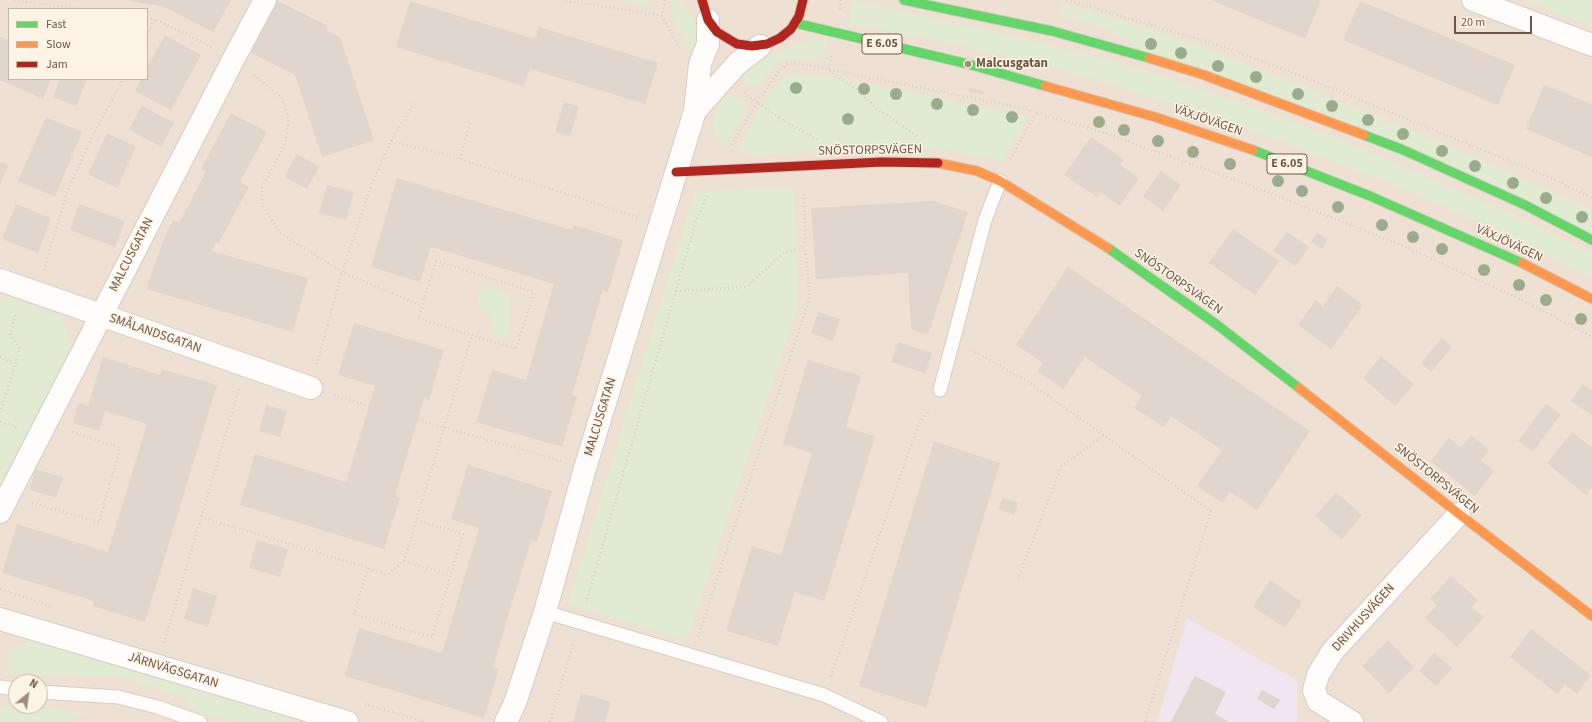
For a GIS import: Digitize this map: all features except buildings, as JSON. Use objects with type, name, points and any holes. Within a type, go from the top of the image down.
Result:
[{"type":"main road","points":[[691,0],[705,10],[717,32],[730,41],[744,45],[760,46],[780,38],[790,29],[795,23],[800,12],[803,0]]},
{"type":"main road","points":[[904,0],[1059,33],[1109,46],[1204,75],[1401,149],[1526,205],[1592,240]]},
{"type":"main road","name":"VÄXJÖVÄGEN","points":[[795,23],[968,64],[1155,117],[1247,148],[1370,196],[1512,258],[1592,299]]},
{"type":"main road","name":"SNÖSTORPSVÄGEN","points":[[676,172],[882,162],[942,164],[977,171],[1000,181],[1109,249],[1216,324],[1592,616]]},
{"type":"street","name":"MALCUSGATAN","points":[[4,504],[265,0]]},
{"type":"street","points":[[1473,0],[1592,45]]},
{"type":"street","name":"MALCUSGATAN","points":[[506,722],[516,703],[545,612],[585,468],[695,111],[700,64],[708,44],[705,10]]},
{"type":"street","name":"MALCUSGATAN","points":[[695,111],[737,64],[760,46]]},
{"type":"street","name":"SMÅLANDSGATAN","points":[[0,280],[311,388]]},
{"type":"street","name":"DRIVHUSVÄGEN","points":[[1352,722],[1318,701],[1314,690],[1318,675],[1332,652],[1459,514]]},
{"type":"street","name":"JÄRNVÄGSGATAN","points":[[1,625],[347,722]]},
{"type":"lane","points":[[940,390],[985,220],[1000,181]]},
{"type":"lane","points":[[545,612],[824,695],[881,722]]},
{"type":"lane","points":[[48,693],[118,697],[200,722]]},
{"type":"path","points":[[14,0],[73,8]]},
{"type":"path","points":[[562,0],[662,16]]},
{"type":"path","points":[[665,0],[662,16],[682,54],[700,64]]},
{"type":"path","points":[[1067,0],[1224,47],[1543,175],[1592,198]]},
{"type":"path","points":[[148,18],[155,19],[234,58],[282,98],[289,120],[285,144],[262,188],[262,205],[280,233],[342,272],[422,306]]},
{"type":"path","points":[[148,33],[155,19]]},
{"type":"path","points":[[550,722],[696,221],[717,171],[757,102],[780,70],[789,63],[1022,108],[1108,134],[1252,186],[1399,244],[1528,303],[1592,337]]},
{"type":"path","points":[[828,70],[856,89],[875,107],[919,138],[942,164]]},
{"type":"path","points":[[725,78],[784,122],[825,143]]},
{"type":"path","points":[[0,413],[20,349],[10,334],[30,290],[67,192],[92,137],[122,80]]},
{"type":"path","points":[[369,406],[311,388],[342,272],[372,183],[391,141],[414,103]]},
{"type":"path","points":[[1000,181],[1005,167],[1036,113]]},
{"type":"path","points":[[460,159],[471,121]]},
{"type":"path","points":[[391,141],[460,159],[660,224]]},
{"type":"path","points":[[692,656],[810,297],[805,247],[803,166]]},
{"type":"path","points":[[676,291],[746,287],[785,252],[805,247]]},
{"type":"path","points":[[436,261],[534,292],[516,349],[472,335],[418,318],[436,261]]},
{"type":"path","points":[[201,517],[388,574],[404,561],[472,335]]},
{"type":"path","points":[[954,340],[1027,381],[1211,512],[1145,722]]},
{"type":"path","points":[[0,357],[15,363]]},
{"type":"path","points":[[164,644],[246,366]]},
{"type":"path","points":[[824,695],[918,425],[940,390]]},
{"type":"path","points":[[418,420],[585,468]]},
{"type":"path","points":[[4,504],[99,522],[120,448],[46,423]]},
{"type":"path","points":[[1018,579],[1061,467],[1104,435]]},
{"type":"path","points":[[368,568],[354,614],[432,637],[463,534],[417,520]]},
{"type":"path","points":[[404,561],[450,575]]},
{"type":"shaded area","points":[[0,0],[1592,0],[1592,722],[0,722]]},
{"type":"shaded area","points":[[1187,618],[1298,681],[1297,722],[1157,722]]},
{"type":"green space","points":[[618,0],[650,0],[648,5]]},
{"type":"green space","points":[[671,0],[675,0],[685,6],[693,18],[696,30],[693,53],[687,49],[677,27],[671,8]]},
{"type":"green space","points":[[853,0],[1052,45],[1164,76],[1256,108],[1346,142],[1437,181],[1516,216],[1592,254],[1592,277],[1486,225],[1394,185],[1246,128],[1124,88],[1039,64],[937,40],[849,24]]},
{"type":"green space","points":[[1524,0],[1592,0],[1592,27]]},
{"type":"green space","points":[[1062,2],[1178,38],[1302,86],[1453,148],[1592,210],[1592,235],[1157,58],[1100,26],[1059,15]]},
{"type":"green space","points":[[828,39],[823,54],[815,60],[788,59],[775,65],[762,82],[754,88],[736,77],[753,63],[778,54],[801,42]]},
{"type":"green space","points":[[791,74],[820,75],[1029,116],[1002,162],[955,151],[894,147],[757,155],[744,153],[738,149],[756,113],[779,81]]},
{"type":"green space","points":[[727,92],[747,104],[745,114],[724,148],[713,133],[713,116]]},
{"type":"green space","points":[[793,188],[799,303],[687,640],[568,604],[695,192]]},
{"type":"green space","points":[[497,288],[511,296],[509,308],[511,322],[506,335],[500,338],[491,332],[492,317],[479,305],[478,297],[485,289]]},
{"type":"green space","points":[[0,295],[62,317],[72,351],[0,492]]},
{"type":"green space","points":[[31,641],[299,722],[232,722],[189,708],[185,698],[116,676],[10,674],[6,667],[10,651]]},
{"type":"green space","points":[[3,705],[8,705],[8,714],[48,714],[48,709],[87,713],[67,722],[0,722],[0,712]]},
{"type":"traffic: fast","points":[[904,0],[1052,31],[1149,58]]},
{"type":"traffic: fast","points":[[795,23],[968,64],[1045,86]]},
{"type":"traffic: fast","points":[[1364,135],[1401,149],[1525,205],[1592,240]]},
{"type":"traffic: fast","points":[[1253,150],[1370,196],[1522,263]]},
{"type":"traffic: fast","points":[[1108,248],[1216,324],[1299,388]]},
{"type":"traffic: slow","points":[[1149,58],[1204,75],[1364,135]]},
{"type":"traffic: slow","points":[[1045,86],[1155,117],[1253,150]]},
{"type":"traffic: slow","points":[[938,163],[977,171],[1000,181],[1108,248]]},
{"type":"traffic: slow","points":[[1522,263],[1592,299]]},
{"type":"traffic: slow","points":[[1299,388],[1592,616]]},
{"type":"traffic: jam","points":[[702,0],[708,20],[717,32],[737,44],[752,46],[767,44],[780,38],[791,29],[799,16],[803,0]]},
{"type":"traffic: jam","points":[[676,172],[882,162],[938,163]]},
{"type":"place","name":"Malcusgatan","points":[[968,64]]}]
